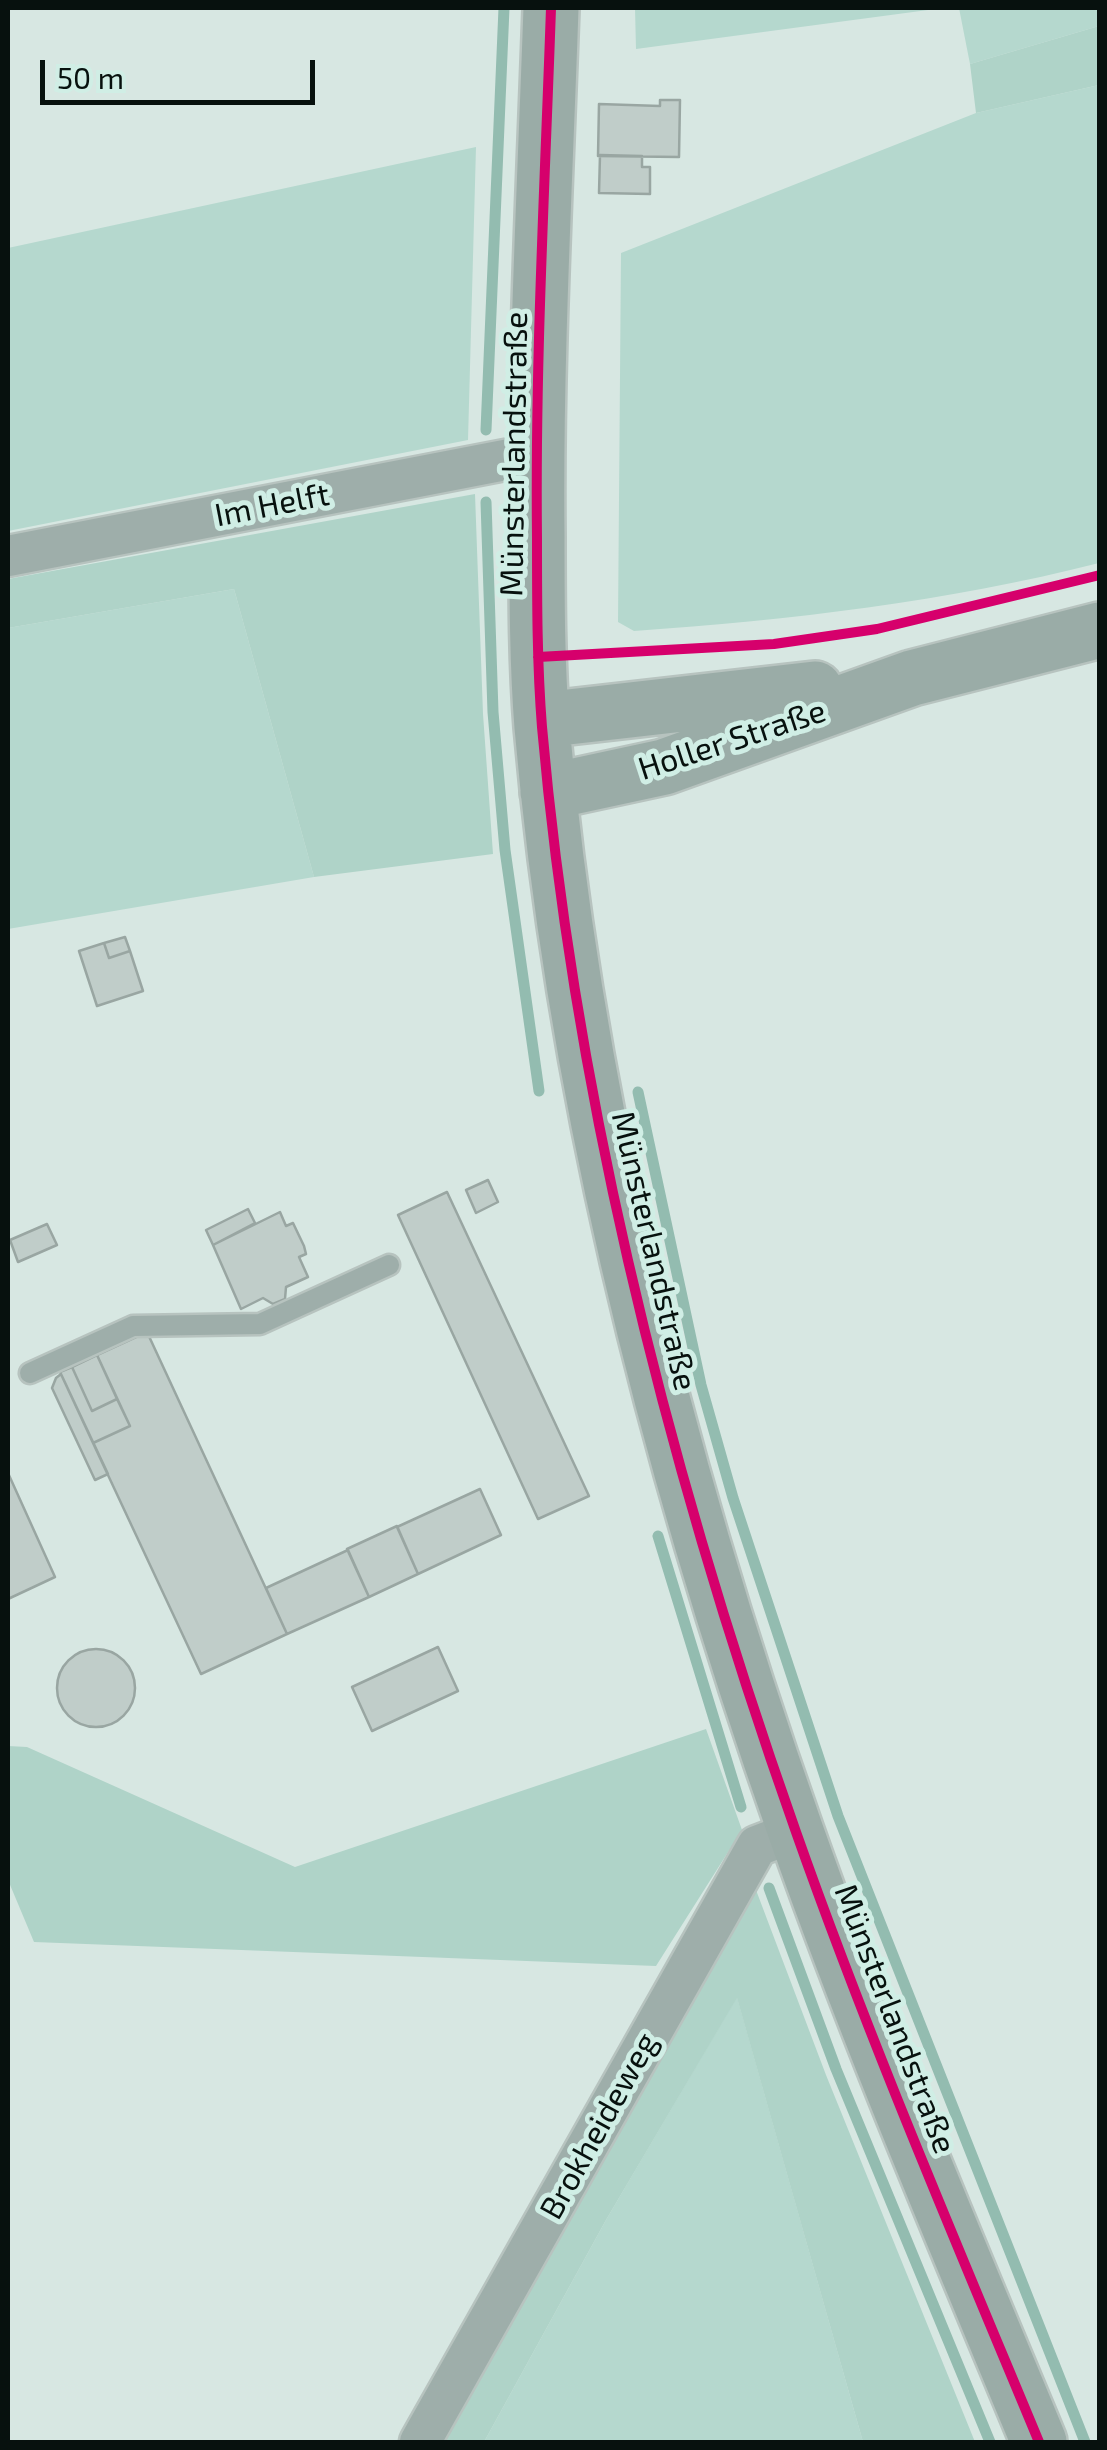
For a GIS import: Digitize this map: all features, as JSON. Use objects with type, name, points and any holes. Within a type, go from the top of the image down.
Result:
[{"type":"main road","name":"Münsterlandstraße","points":[[552,8],[536,454],[542,720],[548,792],[592,1098],[687,1492],[796,1831],[906,2122],[1039,2442]]},
{"type":"main road","name":"Holler Straße","points":[[548,792],[664,767],[912,678],[1100,630]]},
{"type":"main road","name":"Holler Straße","points":[[542,720],[912,678]]},
{"type":"street","name":"Im Helft","points":[[8,556],[536,454]]},
{"type":"street","name":"Brokheideweg","points":[[420,2442],[757,1846],[796,1831]]},
{"type":"lane","points":[[30,1373],[134,1326],[260,1324],[389,1266]]},
{"type":"green space","points":[[635,8],[943,8],[636,49]]},
{"type":"green space","points":[[959,8],[1099,8],[1099,26],[970,64]]},
{"type":"green space","points":[[1099,26],[1099,85],[976,113],[970,64]]},
{"type":"green space","points":[[1099,85],[1099,563],[984,589],[810,615],[634,631],[618,622],[621,253],[976,113]]},
{"type":"green space","points":[[476,147],[468,440],[8,531],[8,248]]},
{"type":"green space","points":[[475,494],[493,854],[314,877],[234,589],[8,628],[8,579]]},
{"type":"green space","points":[[234,589],[314,877],[8,929],[8,628]]},
{"type":"green space","points":[[706,1729],[742,1830],[656,1966],[34,1942],[8,1880],[8,1746],[27,1747],[295,1867]]},
{"type":"green space","points":[[756,1890],[826,2075],[975,2442],[863,2442],[737,1998],[606,2220],[484,2442],[433,2442]]},
{"type":"green space","points":[[737,1997],[863,2442],[484,2442],[606,2220]]},
{"type":"building","points":[[660,100],[680,100],[679,157],[598,156],[599,104],[660,106]]},
{"type":"building","points":[[600,155],[642,156],[642,167],[650,167],[650,194],[599,193]]},
{"type":"building","points":[[125,937],[130,951],[109,958],[104,943]]},
{"type":"building","points":[[104,943],[109,958],[130,951],[143,991],[97,1006],[79,951]]},
{"type":"building","points":[[488,1180],[498,1202],[476,1213],[466,1190]]},
{"type":"building","points":[[447,1192],[589,1496],[538,1519],[398,1215]]},
{"type":"building","points":[[248,1209],[255,1223],[213,1245],[206,1230]]},
{"type":"building","points":[[280,1212],[286,1226],[293,1223],[304,1246],[306,1254],[299,1257],[308,1277],[286,1287],[285,1299],[273,1304],[263,1298],[241,1309],[213,1245]]},
{"type":"building","points":[[47,1224],[57,1245],[18,1262],[10,1240]]},
{"type":"building","points":[[147,1332],[287,1634],[201,1674],[93,1443],[130,1426],[97,1355]]},
{"type":"building","points":[[97,1355],[117,1399],[92,1411],[72,1367]]},
{"type":"building","points":[[72,1367],[92,1411],[117,1399],[130,1426],[93,1443],[60,1372]]},
{"type":"building","points":[[61,1374],[108,1474],[95,1480],[52,1388]]},
{"type":"building","points":[[8,1473],[55,1577],[8,1599]]},
{"type":"building","points":[[480,1489],[501,1535],[418,1574],[397,1527]]},
{"type":"building","points":[[397,1526],[418,1574],[369,1597],[347,1549]]},
{"type":"building","points":[[348,1550],[369,1597],[287,1634],[266,1588]]},
{"type":"building","points":[[438,1647],[458,1691],[372,1731],[352,1687]]},
{"type":"building","points":[[88,1649],[104,1649],[129,1666],[135,1688],[129,1710],[118,1721],[104,1727],[88,1727],[63,1710],[57,1696],[57,1680],[74,1655]]},
{"type":"waterway","points":[[486,430],[504,8]]},
{"type":"waterway","points":[[486,502],[493,712],[505,850],[539,1091]]},
{"type":"waterway","points":[[638,1092],[701,1385],[733,1498],[838,1816],[1085,2442]]},
{"type":"waterway","points":[[658,1536],[741,1807]]},
{"type":"waterway","points":[[769,1888],[836,2069],[990,2442]]},
{"type":"cycle path","points":[[551,8],[538,405],[539,680],[557,868],[604,1148],[669,1425],[750,1698],[853,1986],[1039,2442]]},
{"type":"cycle path","points":[[538,657],[774,644],[877,629],[1100,575]]}]
